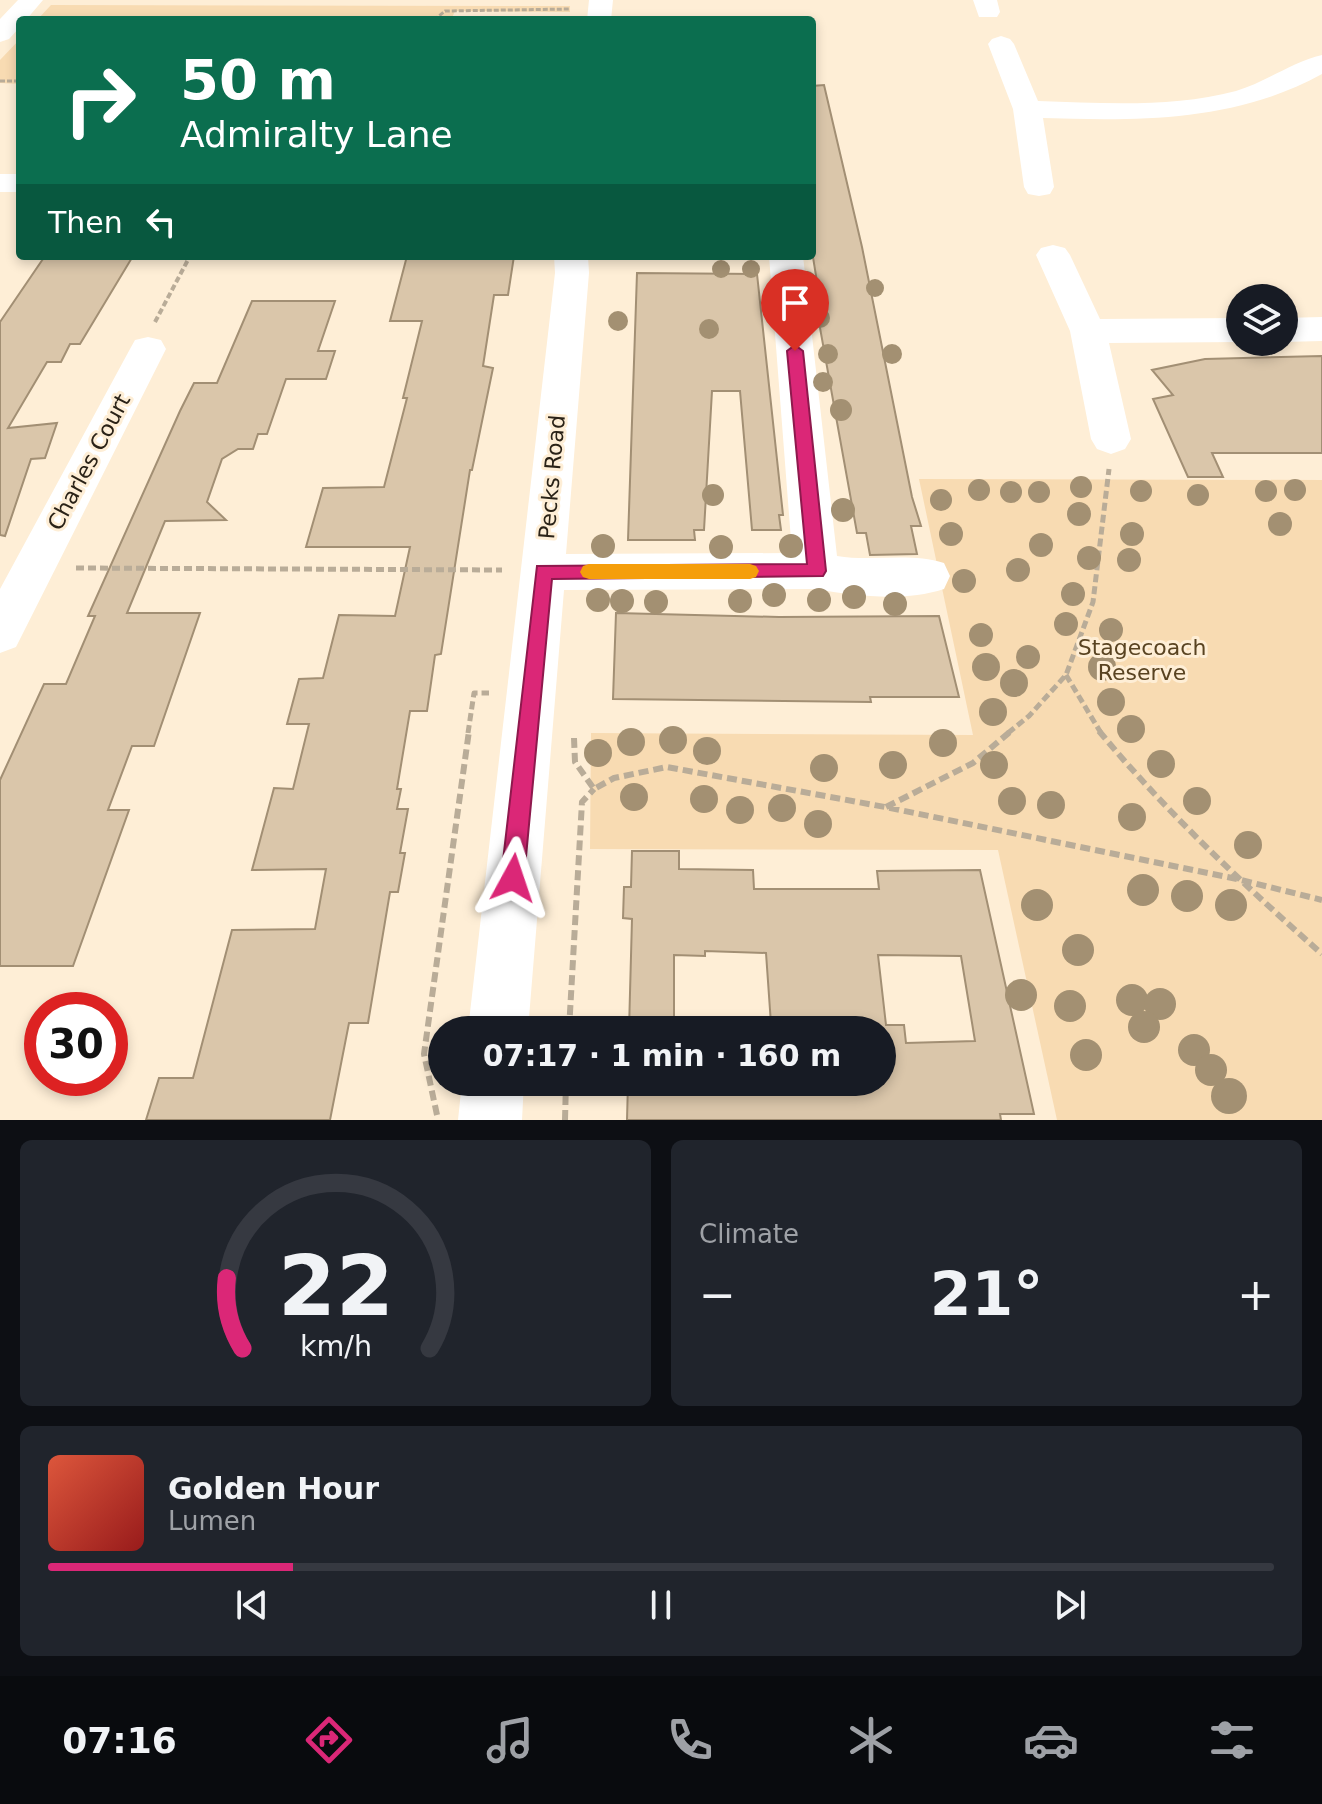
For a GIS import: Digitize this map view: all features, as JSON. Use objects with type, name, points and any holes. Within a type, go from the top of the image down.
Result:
[{"type":"street","points":[[16,16],[31,0]]},
{"type":"street","points":[[0,34],[16,16]]},
{"type":"street","points":[[1001,44],[1027,109],[1039,187]]},
{"type":"street","points":[[1027,109],[1136,111],[1198,106],[1274,87],[1322,63]]},
{"type":"street","points":[[1053,255],[1088,331],[1111,439]]},
{"type":"street","name":"Pecks Road","points":[[499,1016],[572,273],[570,260]]},
{"type":"street","points":[[786,260],[816,571]]},
{"type":"street","points":[[1298,330],[1322,329]]},
{"type":"street","points":[[1088,331],[1226,330]]},
{"type":"street","name":"Charles Court","points":[[0,633],[21,575],[148,349]]},
{"type":"street","points":[[543,572],[816,571],[856,578],[928,576]]},
{"type":"street","points":[[490,1120],[492,1096]]},
{"type":"path","points":[[439,16],[445,11],[571,9]]},
{"type":"path","points":[[148,349],[151,329],[188,260]]},
{"type":"path","points":[[885,807],[973,763],[1029,716],[1066,675],[1093,602],[1108,501],[1111,439]]},
{"type":"path","points":[[21,575],[543,572]]},
{"type":"path","points":[[1066,675],[1095,726],[1147,789],[1237,879],[1322,954]]},
{"type":"path","points":[[438,1120],[424,1054],[474,693],[530,695]]},
{"type":"path","points":[[574,735],[575,762],[594,789]]},
{"type":"path","points":[[570,1016],[582,802],[594,789],[614,778],[667,767],[885,807],[1237,879],[1322,900]]},
{"type":"path","points":[[565,1120],[566,1096]]},
{"type":"green space","points":[[51,5],[570,6],[570,12],[455,11],[453,16],[41,16]]},
{"type":"green space","points":[[16,43],[16,84],[0,83],[0,60]]},
{"type":"green space","name":"Stagecoach Reserve","points":[[919,479],[1322,480],[1322,1120],[1057,1120],[998,850],[590,849],[591,733],[973,735]]},
{"type":"building","points":[[824,85],[862,247],[912,497],[921,526],[911,526],[917,554],[870,555],[866,533],[857,533],[813,289],[818,288],[813,260],[816,260],[816,86]]},
{"type":"building","points":[[42,260],[131,260],[80,344],[70,344],[61,362],[47,362],[8,428],[57,423],[45,458],[31,459],[5,536],[0,535],[0,322]]},
{"type":"building","points":[[406,260],[513,260],[508,295],[494,295],[483,366],[493,368],[470,470],[441,654],[435,655],[427,711],[410,711],[397,789],[401,789],[397,809],[408,809],[400,853],[405,853],[398,892],[390,892],[368,1023],[349,1023],[330,1120],[146,1120],[159,1078],[193,1078],[232,930],[315,929],[326,869],[252,870],[274,788],[293,789],[309,724],[287,724],[299,679],[323,678],[339,615],[395,616],[410,547],[306,547],[323,488],[384,487],[407,398],[403,398],[422,321],[390,321]]},
{"type":"building","points":[[637,273],[757,274],[783,515],[779,515],[781,530],[752,530],[740,391],[712,391],[704,530],[694,530],[695,540],[628,540]]},
{"type":"building","points":[[252,301],[335,301],[318,351],[335,351],[326,379],[286,379],[267,434],[258,434],[253,449],[238,449],[222,459],[207,502],[226,520],[165,521],[127,613],[200,613],[154,746],[132,746],[108,810],[129,810],[73,966],[0,966],[0,780],[44,684],[66,684],[95,616],[88,616],[180,411],[194,383],[217,383]]},
{"type":"building","points":[[1322,356],[1322,453],[1212,453],[1223,477],[1188,477],[1153,399],[1173,395],[1152,370],[1205,359]]},
{"type":"building","points":[[616,613],[779,617],[939,616],[959,697],[870,697],[871,702],[613,699]]},
{"type":"building","points":[[632,851],[679,851],[679,869],[753,870],[754,889],[879,889],[877,871],[980,870],[1034,1114],[1000,1114],[1001,1120],[627,1120],[628,1096],[896,1096],[896,1025],[904,1025],[906,1043],[975,1041],[961,956],[878,955],[885,1016],[770,1016],[766,953],[705,951],[705,956],[674,955],[674,1016],[629,1016],[632,919],[623,918],[624,887],[631,887]]},
{"type":"slow traffic","points":[[589,572],[750,571]]},
{"type":"route","points":[[513,878],[543,572],[816,571],[795,351]]}]
